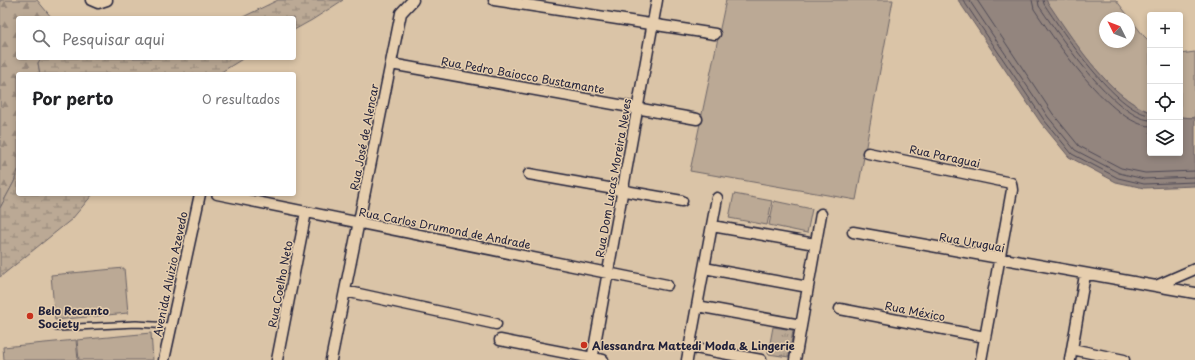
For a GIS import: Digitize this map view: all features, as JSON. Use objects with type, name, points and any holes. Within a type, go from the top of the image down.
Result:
[{"type":"street","points":[[91,0],[98,3],[107,0]]},
{"type":"street","name":"Rua José de Alencar","points":[[331,360],[402,13],[413,0]]},
{"type":"street","points":[[494,0],[715,34]]},
{"type":"street","name":"Rua Dom Lucas Moreira Neves","points":[[592,359],[657,0]]},
{"type":"street","name":"Rua Pedro Baiocco Bustamante","points":[[391,64],[697,119]]},
{"type":"street","name":"Rua Paraguai","points":[[868,153],[1005,181],[1011,184],[1012,190],[1000,259]]},
{"type":"street","points":[[529,174],[682,201]]},
{"type":"street","name":"Avenida Aluizio Azevedo","points":[[164,360],[200,196]]},
{"type":"street","name":"Rua Carlos Drumond de Andrade","points":[[227,196],[667,285]]},
{"type":"street","points":[[687,360],[717,198]]},
{"type":"street","name":"Rua Coelho Neto","points":[[277,360],[306,212]]},
{"type":"street","points":[[795,360],[821,214]]},
{"type":"street","points":[[712,226],[815,244]]},
{"type":"street","name":"Rua Uruguai","points":[[853,232],[1085,275],[1195,293]]},
{"type":"street","points":[[981,360],[1000,259]]},
{"type":"street","points":[[704,268],[808,287]]},
{"type":"street","points":[[1156,286],[1195,269]]},
{"type":"street","points":[[1070,360],[1085,275]]},
{"type":"street","points":[[345,291],[496,324]]},
{"type":"street","points":[[697,306],[801,325]]},
{"type":"street","name":"Rua México","points":[[840,309],[985,336]]},
{"type":"street","points":[[500,340],[603,360]]},
{"type":"street","points":[[690,347],[761,360]]},
{"type":"street","points":[[1072,349],[1124,360]]},
{"type":"lane","points":[[57,328],[136,324],[171,326]]},
{"type":"green space","points":[[0,0],[37,0],[50,16],[16,16],[16,60],[40,60],[38,63],[40,72],[16,72],[16,176],[0,208]]},
{"type":"green space","points":[[278,0],[343,0],[296,29],[296,16],[245,16]]},
{"type":"green space","points":[[726,0],[893,0],[856,200],[690,171]]},
{"type":"green space","points":[[1045,0],[1116,0],[1125,12],[1099,12],[1099,48],[1135,48],[1135,25],[1147,39],[1147,111],[1135,105],[1120,93],[1091,64]]},
{"type":"green space","points":[[1195,52],[1195,118],[1183,117],[1183,54]]},
{"type":"green space","points":[[40,60],[241,60],[221,72],[40,72],[38,63]]},
{"type":"green space","points":[[16,176],[16,196],[91,196],[72,219],[0,277],[0,208]]},
{"type":"green space","points":[[734,194],[772,201],[767,225],[729,218]]},
{"type":"green space","points":[[774,201],[812,209],[807,233],[769,225]]},
{"type":"green space","points":[[124,268],[128,313],[55,320],[51,275]]},
{"type":"green space","points":[[773,327],[793,330],[789,357],[768,354]]},
{"type":"green space","points":[[151,333],[153,360],[79,360],[77,340]]},
{"type":"green space","points":[[76,340],[78,360],[4,360],[3,347]]},
{"type":"water","points":[[958,0],[1046,0],[1079,47],[1105,80],[1135,105],[1147,111],[1147,156],[1183,156],[1183,117],[1195,118],[1195,186],[1144,188],[1116,182],[1069,157],[1041,123]]},
{"type":"place","name":"Belo Recanto Society","points":[[30,316]]},
{"type":"place","name":"Alessandra Mattedi Moda & Lingerie","points":[[584,345]]}]
